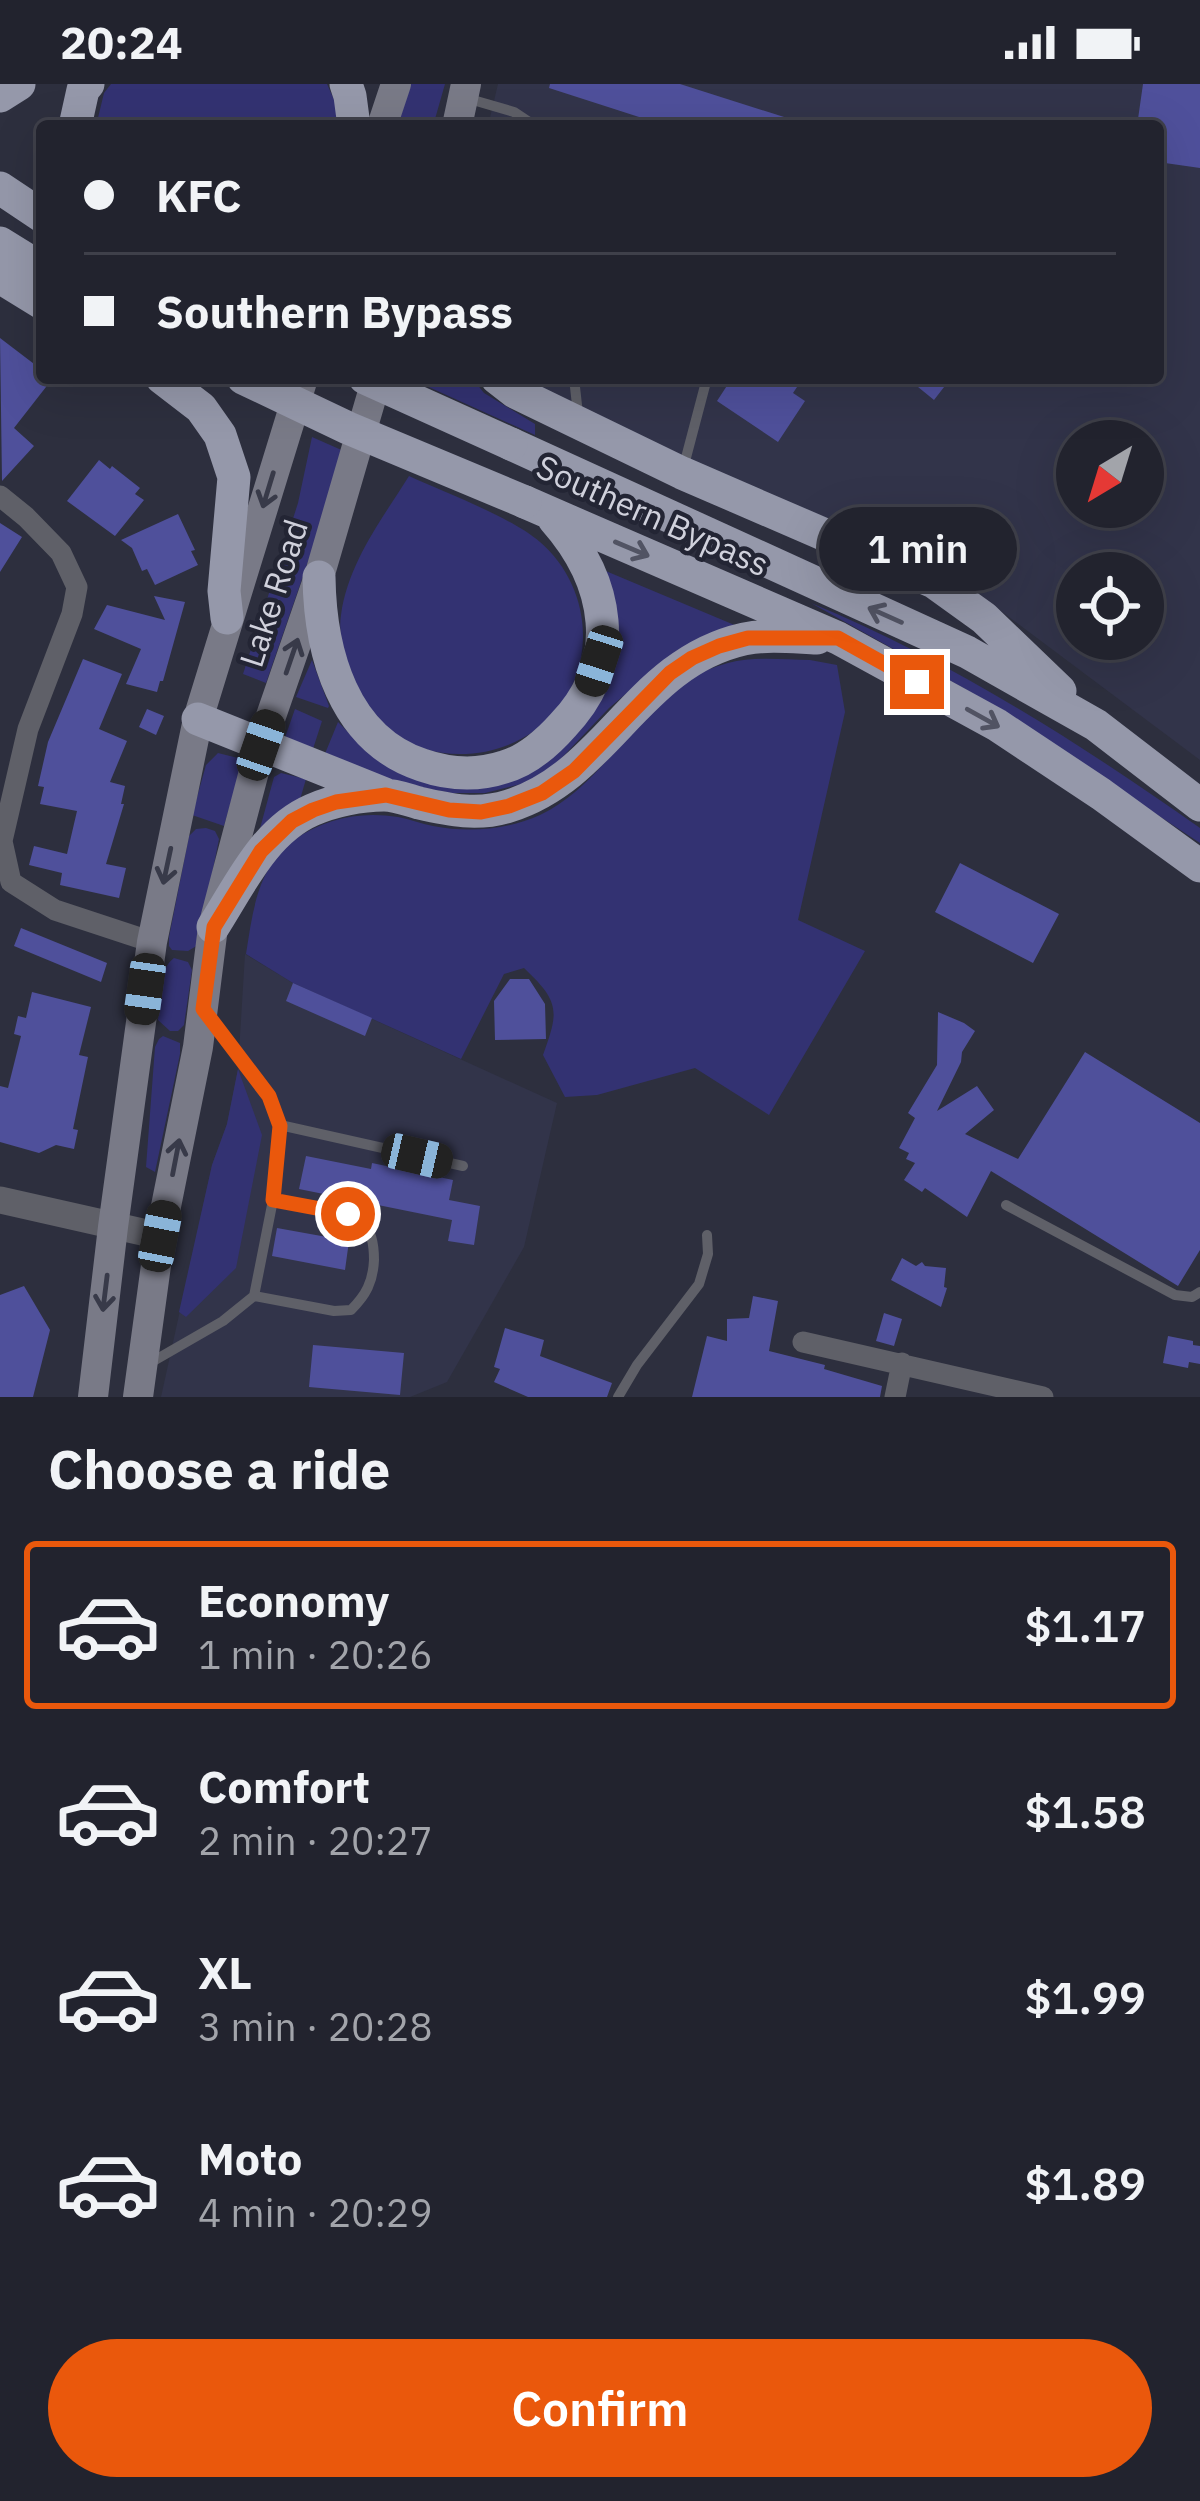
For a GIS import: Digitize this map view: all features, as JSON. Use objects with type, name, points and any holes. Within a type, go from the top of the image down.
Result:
[{"type":"highway","points":[[0,96],[19,84]]},
{"type":"highway","points":[[76,120],[88,84]]},
{"type":"highway","points":[[346,84],[353,120]]},
{"type":"highway","points":[[0,188],[36,212]]},
{"type":"highway","points":[[0,243],[36,265]]},
{"type":"highway","points":[[0,278],[36,299]]},
{"type":"highway","points":[[170,384],[201,408],[220,435],[234,477],[224,591],[227,618]]},
{"type":"highway","name":"Southern Bypass","points":[[256,384],[838,638],[997,725],[1200,866]]},
{"type":"highway","name":"Southern Bypass","points":[[378,384],[967,652],[1096,725],[1200,805]]},
{"type":"highway","points":[[505,384],[682,473],[934,582],[985,618],[1096,725]]},
{"type":"highway","points":[[319,577],[326,645],[347,706],[367,730],[391,752],[441,772],[506,767],[543,744],[572,717],[590,691],[605,630],[588,566],[537,507]]},
{"type":"highway","points":[[198,719],[386,795],[449,810],[481,812],[542,793],[574,771],[670,673],[692,658],[748,638],[838,638]]},
{"type":"highway","points":[[214,927],[261,851],[292,821],[336,802],[386,795]]},
{"type":"main road","points":[[384,120],[396,84]]},
{"type":"main road","name":"Lake Road","points":[[93,1397],[152,942],[198,719],[301,384]]},
{"type":"main road","name":"Lake Road","points":[[140,1383],[160,1236],[214,927],[261,745],[319,577],[374,384]]},
{"type":"street","points":[[0,496],[61,553],[77,586],[72,614],[28,730],[2,841],[11,882],[55,910],[152,942]]},
{"type":"street","points":[[0,1200],[160,1236]]},
{"type":"street","points":[[803,1342],[1043,1397]]},
{"type":"street","points":[[895,1397],[902,1363]]},
{"type":"lane","points":[[462,102],[514,112],[526,120]]},
{"type":"lane","points":[[575,384],[579,423]]},
{"type":"lane","points":[[682,473],[705,384]]},
{"type":"lane","points":[[140,1383],[254,1296],[273,1200],[280,1126],[269,1096],[203,1009]]},
{"type":"lane","points":[[280,1126],[463,1166]]},
{"type":"lane","points":[[254,1296],[351,1310],[371,1282],[374,1242],[365,1224],[348,1214],[273,1200]]},
{"type":"lane","points":[[1006,1205],[1175,1295],[1192,1297],[1200,1292]]},
{"type":"lane","points":[[618,1397],[699,1284],[708,1254],[706,1234]]},
{"type":"shaded area","points":[[111,84],[327,84],[343,120],[97,120]]},
{"type":"shaded area","points":[[410,84],[445,84],[435,120],[400,120]]},
{"type":"shaded area","points":[[498,84],[1200,84],[1200,760],[1066,660],[1164,660],[1164,552],[1056,552],[1056,652],[925,547],[647,464],[531,384],[1164,384],[1164,120],[489,120]]},
{"type":"shaded area","points":[[422,384],[477,384],[535,424],[535,435]]},
{"type":"shaded area","points":[[312,437],[346,452],[266,683],[243,674],[298,503]]},
{"type":"shaded area","points":[[409,476],[528,533],[559,562],[572,586],[583,639],[573,684],[549,718],[516,742],[477,753],[437,752],[399,738],[369,711],[349,669],[340,629],[345,596],[368,542]]},
{"type":"shaded area","points":[[601,569],[744,629],[678,650],[609,708],[553,767],[525,783],[485,793],[452,793],[322,761],[338,722],[369,753],[412,777],[569,736]]},
{"type":"shaded area","points":[[811,603],[913,650],[1060,734],[1200,828],[1200,843],[974,694]]},
{"type":"shaded area","points":[[312,660],[329,706],[328,708],[296,697]]},
{"type":"shaded area","points":[[810,660],[837,665],[845,712],[798,920],[865,951],[769,1115],[695,1068],[597,1095],[565,1097],[543,1055],[553,1008],[524,968],[504,974],[461,1059],[293,983],[246,954],[264,877],[282,851],[306,832],[331,821],[370,815],[460,829],[527,820],[567,799],[650,711],[698,675],[738,661]]},
{"type":"shaded area","points":[[295,709],[322,721],[312,752],[282,746]]},
{"type":"shaded area","points":[[218,753],[238,758],[241,767],[224,826],[192,815],[206,765]]},
{"type":"shaded area","points":[[281,773],[306,779],[299,803],[259,832],[274,777]]},
{"type":"shaded area","points":[[206,828],[219,839],[198,945],[188,951],[172,950],[169,937],[189,836]]},
{"type":"shaded area","points":[[245,954],[293,983],[557,1103],[524,1247],[447,1382],[410,1397],[161,1397],[238,1069]]},
{"type":"shaded area","points":[[174,958],[188,962],[192,970],[184,1025],[170,1031],[158,1020],[159,995],[162,978]]},
{"type":"shaded area","points":[[163,1036],[180,1043],[180,1054],[155,1172],[146,1167],[155,1047]]},
{"type":"shaded area","points":[[238,1069],[262,1135],[236,1268],[186,1317],[179,1312]]},
{"type":"building","points":[[550,84],[680,84],[794,120],[648,120],[549,88]]},
{"type":"building","points":[[1143,84],[1200,84],[1200,168],[1164,163],[1164,120],[1138,120]]},
{"type":"building","points":[[0,338],[36,365],[36,384],[48,384],[14,428],[34,446],[2,481]]},
{"type":"building","points":[[728,384],[799,384],[793,393],[805,401],[778,442],[717,401]]},
{"type":"building","points":[[914,384],[946,384],[934,400]]},
{"type":"building","points":[[99,460],[140,488],[135,494],[144,500],[115,536],[67,501]]},
{"type":"building","points":[[178,514],[198,565],[155,585],[147,569],[142,571],[132,548],[121,540]]},
{"type":"building","points":[[0,523],[22,537],[0,572]]},
{"type":"building","points":[[154,596],[185,602],[157,692],[126,684],[141,649],[94,629],[107,605],[165,620]]},
{"type":"building","points":[[83,659],[122,674],[99,729],[127,741],[110,782],[125,786],[106,864],[126,868],[119,898],[60,885],[62,873],[29,865],[34,846],[67,854],[77,811],[40,804],[44,787],[38,786],[48,742]]},
{"type":"building","points":[[147,709],[164,716],[156,735],[139,727]]},
{"type":"building","points":[[960,863],[1059,914],[1033,963],[935,912]]},
{"type":"building","points":[[21,928],[107,963],[101,982],[14,946]]},
{"type":"building","points":[[510,979],[529,979],[545,1004],[546,1039],[495,1040],[494,1001]]},
{"type":"building","points":[[293,983],[372,1018],[365,1036],[286,1001]]},
{"type":"building","points":[[32,992],[91,1007],[79,1055],[88,1057],[73,1129],[78,1130],[74,1149],[56,1145],[39,1153],[0,1142],[0,1086],[8,1088],[21,1036],[14,1034],[18,1016],[26,1018]]},
{"type":"building","points":[[938,1012],[975,1031],[937,1111],[977,1086],[994,1110],[965,1134],[1018,1159],[1085,1052],[1200,1123],[1200,1250],[1178,1286],[991,1171],[967,1217],[925,1188],[922,1192],[904,1180],[915,1163],[899,1148],[915,1118],[908,1113],[937,1065]]},
{"type":"building","points":[[306,1156],[371,1169],[372,1163],[453,1180],[449,1200],[480,1206],[474,1245],[448,1241],[452,1220],[299,1189]]},
{"type":"building","points":[[277,1228],[349,1241],[345,1270],[272,1256]]},
{"type":"building","points":[[902,1258],[916,1266],[922,1262],[946,1268],[941,1307],[891,1280]]},
{"type":"building","points":[[24,1286],[50,1330],[33,1397],[0,1397],[0,1295]]},
{"type":"building","points":[[753,1296],[778,1301],[769,1351],[882,1386],[880,1397],[692,1397],[707,1336],[727,1341],[727,1319],[749,1318]]},
{"type":"building","points":[[884,1313],[902,1319],[894,1346],[876,1341]]},
{"type":"building","points":[[505,1328],[544,1340],[540,1356],[612,1383],[607,1397],[528,1397],[494,1382]]},
{"type":"building","points":[[1168,1336],[1200,1346],[1200,1364],[1189,1362],[1188,1368],[1163,1363]]},
{"type":"building","points":[[313,1345],[404,1353],[400,1395],[309,1387]]},
{"type":"route","points":[[348,1214],[273,1200],[280,1126],[269,1096],[203,1009],[214,927],[261,851],[292,821],[336,802],[386,795],[449,810],[481,812],[542,793],[574,771],[670,673],[692,658],[748,638],[838,638],[917,682]]}]
